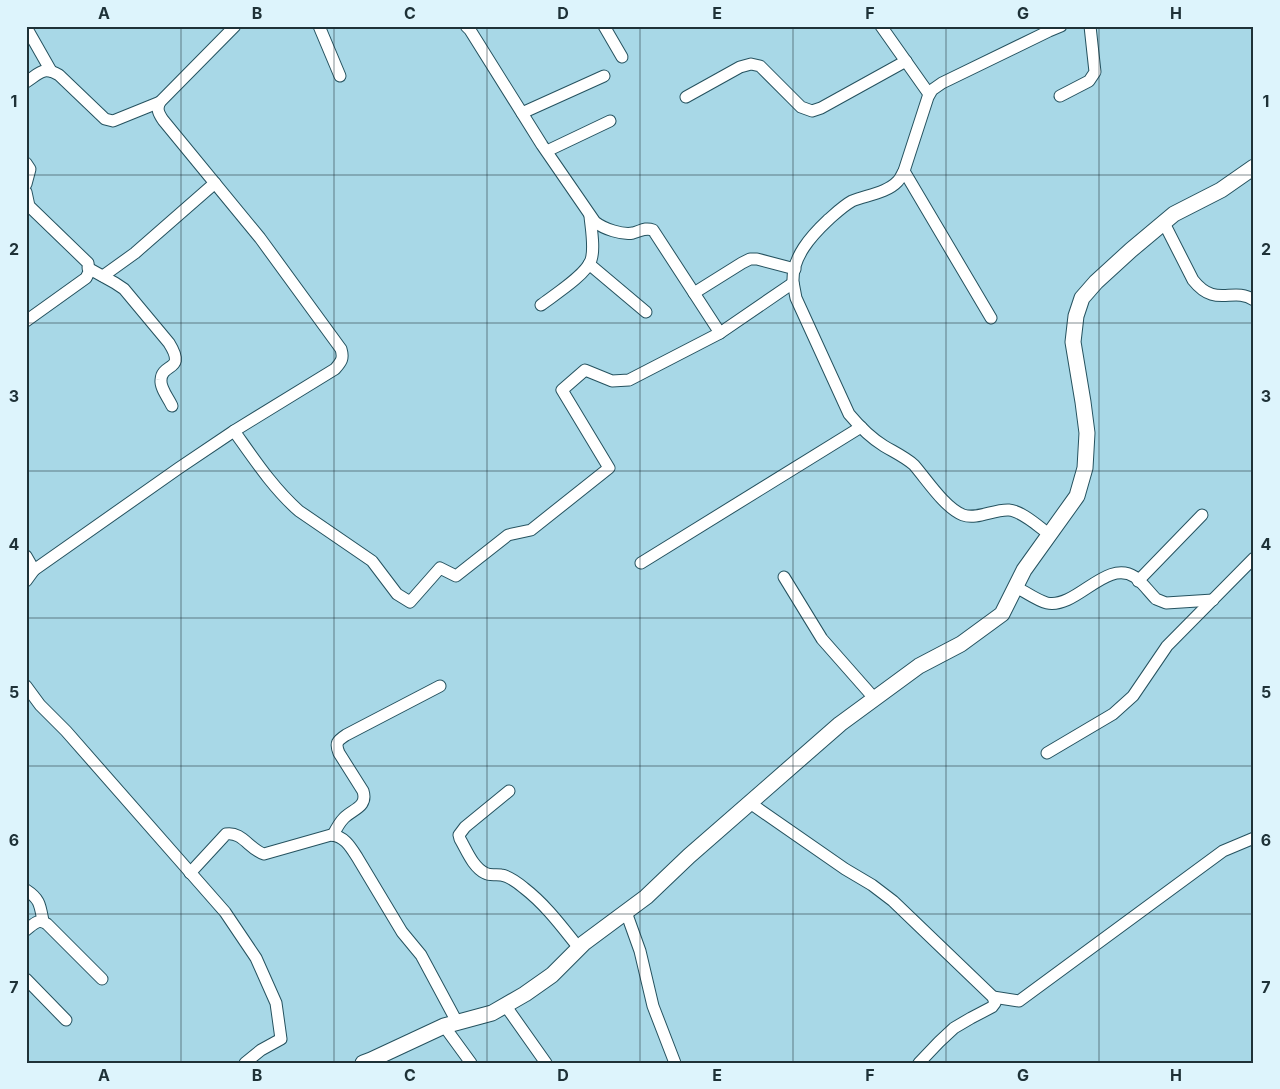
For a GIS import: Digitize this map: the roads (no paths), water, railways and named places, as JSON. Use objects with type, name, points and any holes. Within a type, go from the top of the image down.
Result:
[{"type":"street","points":[[26,27],[51,70],[59,75],[105,119],[113,121],[160,102],[235,26]]},
{"type":"street","points":[[319,26],[340,76]]},
{"type":"street","points":[[466,26],[590,216],[600,226],[625,233],[644,229],[653,230],[720,333]]},
{"type":"street","points":[[604,26],[622,57]]},
{"type":"street","points":[[881,26],[929,94]]},
{"type":"street","points":[[1049,534],[1022,515],[1011,510],[968,516],[961,514],[948,506],[908,459],[882,445],[861,427],[849,414],[796,298],[793,283],[800,253],[808,240],[821,226],[841,207],[886,190],[899,180],[904,171],[923,111],[932,90],[1043,29],[1061,26]]},
{"type":"street","points":[[1060,96],[1089,81],[1095,72],[1090,26]]},
{"type":"street","points":[[686,96],[740,67],[750,64],[760,66],[801,107],[812,111],[821,108],[906,61]]},
{"type":"street","points":[[26,82],[42,71],[51,70]]},
{"type":"street","points":[[522,112],[604,76]]},
{"type":"street","points":[[26,581],[34,570],[179,468],[234,431],[335,369],[341,362],[343,355],[260,238],[163,120],[158,112],[160,102]]},
{"type":"street","points":[[547,151],[610,121]]},
{"type":"street","points":[[26,162],[30,169],[26,184]]},
{"type":"street","points":[[370,1062],[451,1024],[492,1012],[526,994],[552,974],[584,942],[646,897],[689,856],[840,724],[919,666],[961,644],[1002,614],[1024,570],[1077,496],[1085,468],[1087,433],[1084,402],[1073,342],[1076,316],[1082,298],[1096,282],[1174,214],[1221,190],[1254,167]]},
{"type":"street","points":[[904,171],[991,318]]},
{"type":"street","points":[[103,276],[135,253],[215,183]]},
{"type":"street","points":[[26,192],[30,206],[88,263],[89,272],[86,278],[26,321]]},
{"type":"street","points":[[541,306],[580,276],[589,264],[592,245],[590,216]]},
{"type":"street","points":[[1164,223],[1197,285],[1209,294],[1216,296],[1238,295],[1254,300]]},
{"type":"street","points":[[694,293],[750,259],[795,269]]},
{"type":"street","points":[[589,264],[646,312]]},
{"type":"street","points":[[88,268],[115,282],[124,289],[175,352],[176,358],[174,363],[162,374],[161,378],[161,383],[172,406]]},
{"type":"street","points":[[234,431],[271,482],[288,501],[299,511],[372,561],[397,594],[410,602],[440,568],[456,576],[508,535],[532,530],[609,468],[562,390],[585,370],[612,381],[629,380],[720,333],[793,283]]},
{"type":"street","points":[[640,563],[861,427]]},
{"type":"street","points":[[1138,581],[1202,515]]},
{"type":"street","points":[[26,556],[34,570]]},
{"type":"street","points":[[1047,753],[1113,714],[1132,696],[1167,646],[1254,558]]},
{"type":"street","points":[[1016,587],[1045,603],[1056,603],[1069,599],[1105,577],[1119,573],[1135,577],[1156,600],[1166,603],[1212,600]]},
{"type":"street","points":[[784,577],[822,639],[874,698]]},
{"type":"street","points":[[26,686],[40,705],[66,731],[225,912],[256,958],[276,1003],[281,1039],[261,1050],[245,1063]]},
{"type":"street","points":[[333,835],[337,826],[345,817],[362,805],[365,796],[339,753],[336,747],[337,742],[346,735],[440,686]]},
{"type":"street","points":[[509,791],[464,826],[459,835],[460,840],[477,867],[484,873],[510,878],[524,888],[553,916],[579,948]]},
{"type":"street","points":[[750,804],[893,901],[994,997],[1019,1001],[1223,852],[1254,838]]},
{"type":"street","points":[[190,873],[226,834],[233,833],[237,835],[264,854],[333,835],[342,838],[349,846],[402,932],[421,955],[451,1024],[471,1063]]},
{"type":"street","points":[[26,890],[35,896],[40,905],[42,921]]},
{"type":"street","points":[[626,912],[640,951],[654,1006],[675,1063]]},
{"type":"street","points":[[26,930],[37,921],[48,924],[102,980]]},
{"type":"street","points":[[26,979],[66,1020]]},
{"type":"street","points":[[919,1063],[954,1028],[992,1007],[995,1003],[994,997]]},
{"type":"street","points":[[505,1005],[546,1063]]}]
